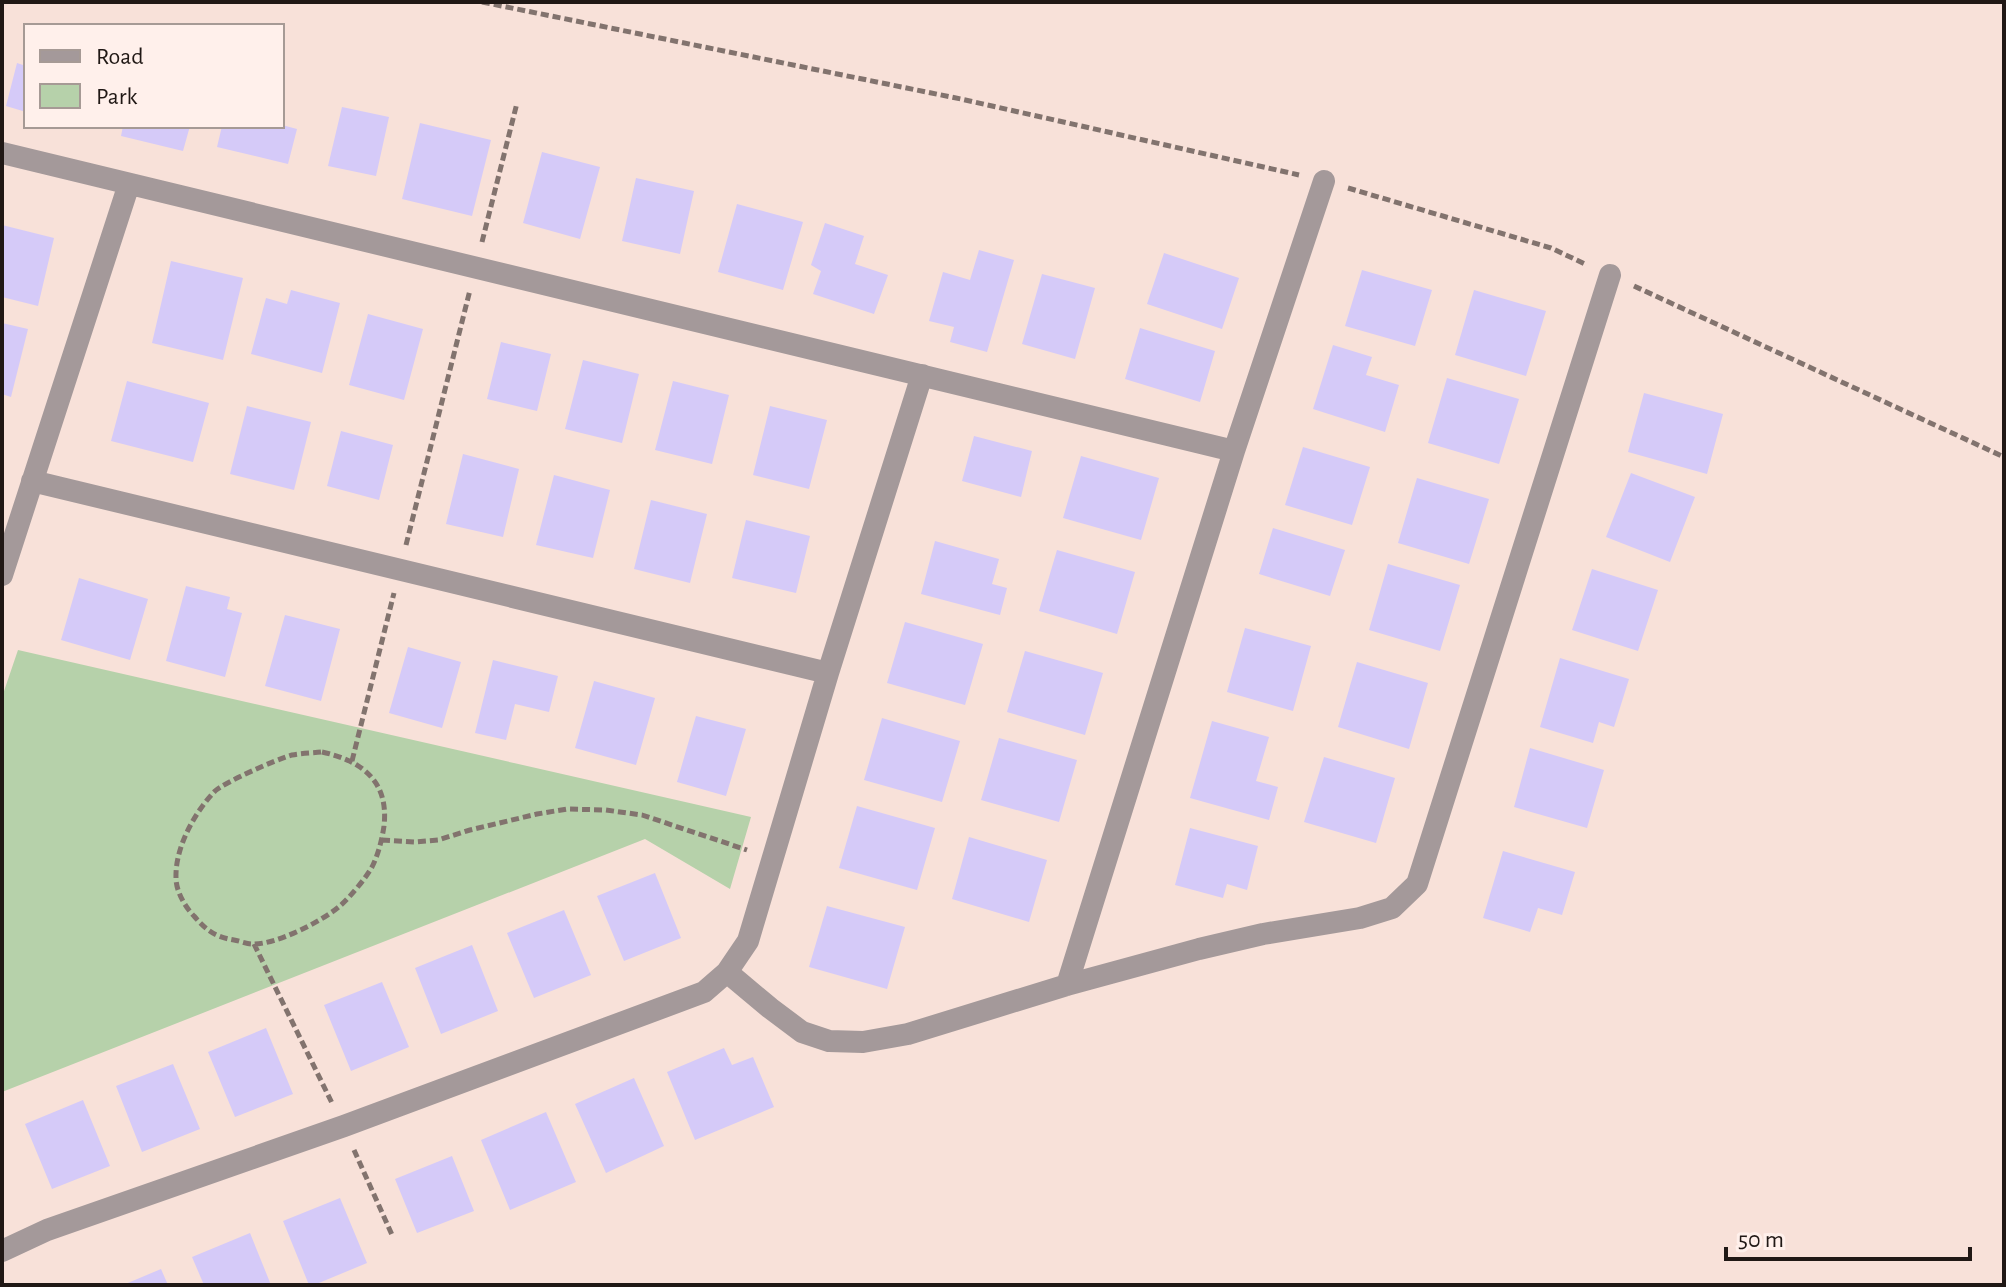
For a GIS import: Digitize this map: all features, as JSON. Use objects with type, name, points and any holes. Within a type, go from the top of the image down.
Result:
[{"type":"street","points":[[2,153],[1234,451]]},
{"type":"street","points":[[1067,985],[1234,451],[1324,181]]},
{"type":"street","points":[[2,575],[129,184]]},
{"type":"street","points":[[727,972],[802,1032],[829,1041],[863,1042],[908,1034],[1067,985],[1199,949],[1263,934],[1360,918],[1392,908],[1417,884],[1610,275]]},
{"type":"street","points":[[2,1251],[47,1230],[344,1126],[704,992],[727,972],[748,941],[922,375]]},
{"type":"street","points":[[32,481],[828,673]]},
{"type":"street","points":[[2,1235],[47,1230]]},
{"type":"path","points":[[482,2],[961,99],[1324,181],[1551,248],[2004,457]]},
{"type":"path","points":[[352,761],[517,103]]},
{"type":"path","points":[[322,752],[344,756],[364,768],[379,786],[386,811],[382,840],[372,868],[340,905],[304,928],[254,944],[226,939],[206,930],[186,908],[175,881],[179,852],[197,815],[217,789],[292,755],[322,752]]},
{"type":"path","points":[[382,840],[438,840],[537,814],[567,809],[606,810],[642,815],[772,858]]},
{"type":"path","points":[[254,944],[344,1126],[393,1237]]},
{"type":"green space","points":[[18,650],[751,817],[730,889],[645,839],[2,1092],[2,697]]},
{"type":"building","points":[[17,63],[24,65],[24,111],[6,106]]},
{"type":"building","points":[[342,107],[389,117],[376,176],[328,166]]},
{"type":"building","points":[[420,123],[491,140],[472,216],[402,199]]},
{"type":"building","points":[[284,126],[297,129],[288,164],[217,147],[222,128],[284,128]]},
{"type":"building","points":[[123,128],[189,128],[183,151],[121,136]]},
{"type":"building","points":[[542,152],[600,167],[580,239],[523,223]]},
{"type":"building","points":[[636,178],[694,191],[680,254],[622,241]]},
{"type":"building","points":[[737,204],[803,222],[783,290],[718,272]]},
{"type":"building","points":[[825,223],[864,236],[855,264],[888,275],[874,314],[813,294],[821,271],[811,265]]},
{"type":"building","points":[[2,225],[54,238],[38,306],[2,297]]},
{"type":"building","points":[[979,250],[1014,260],[987,352],[950,342],[954,327],[929,321],[943,272],[970,280]]},
{"type":"building","points":[[1164,253],[1239,278],[1222,329],[1147,304]]},
{"type":"building","points":[[171,261],[243,278],[223,360],[152,343]]},
{"type":"building","points":[[1362,270],[1432,290],[1415,346],[1345,326]]},
{"type":"building","points":[[1042,274],[1095,288],[1075,359],[1022,344]]},
{"type":"building","points":[[291,290],[340,303],[322,373],[251,354],[266,298],[287,304]]},
{"type":"building","points":[[1474,290],[1546,311],[1526,376],[1455,355]]},
{"type":"building","points":[[368,314],[423,329],[404,400],[349,385]]},
{"type":"building","points":[[2,323],[28,329],[11,397],[2,394]]},
{"type":"building","points":[[1140,328],[1215,351],[1200,402],[1125,379]]},
{"type":"building","points":[[501,342],[551,354],[537,411],[487,399]]},
{"type":"building","points":[[1333,345],[1372,357],[1366,375],[1399,385],[1385,432],[1313,409]]},
{"type":"building","points":[[583,360],[639,374],[622,443],[565,429]]},
{"type":"building","points":[[1447,378],[1519,399],[1499,464],[1428,443]]},
{"type":"building","points":[[127,381],[209,403],[193,462],[111,441]]},
{"type":"building","points":[[673,381],[729,395],[712,464],[655,450]]},
{"type":"building","points":[[1644,393],[1723,414],[1707,474],[1628,452]]},
{"type":"building","points":[[247,406],[311,422],[294,490],[230,474]]},
{"type":"building","points":[[770,406],[827,420],[809,489],[753,475]]},
{"type":"building","points":[[341,431],[393,445],[379,500],[327,486]]},
{"type":"building","points":[[974,436],[1032,451],[1021,497],[962,481]]},
{"type":"building","points":[[1303,447],[1370,467],[1352,525],[1285,505]]},
{"type":"building","points":[[463,454],[519,469],[503,537],[446,524]]},
{"type":"building","points":[[1081,456],[1159,478],[1141,540],[1063,518]]},
{"type":"building","points":[[1631,473],[1695,497],[1670,562],[1606,537]]},
{"type":"building","points":[[554,475],[610,490],[593,558],[536,545]]},
{"type":"building","points":[[1417,478],[1489,499],[1469,564],[1398,543]]},
{"type":"building","points":[[651,500],[707,514],[690,583],[634,569]]},
{"type":"building","points":[[746,520],[810,536],[796,593],[732,578]]},
{"type":"building","points":[[1273,528],[1345,550],[1330,596],[1259,574]]},
{"type":"building","points":[[935,541],[999,559],[992,584],[1007,588],[1000,615],[921,594]]},
{"type":"building","points":[[1057,550],[1135,572],[1117,634],[1039,611]]},
{"type":"building","points":[[1388,564],[1460,585],[1440,651],[1369,630]]},
{"type":"building","points":[[1592,569],[1658,590],[1638,651],[1572,630]]},
{"type":"building","points":[[79,578],[148,599],[130,660],[61,640]]},
{"type":"building","points":[[186,586],[230,597],[227,609],[242,613],[225,677],[166,661]]},
{"type":"building","points":[[285,615],[340,629],[321,701],[265,686]]},
{"type":"building","points":[[905,622],[983,644],[965,705],[887,683]]},
{"type":"building","points":[[1245,628],[1311,646],[1293,711],[1227,692]]},
{"type":"building","points":[[408,647],[461,662],[442,728],[389,713]]},
{"type":"building","points":[[1025,651],[1103,673],[1085,735],[1007,712]]},
{"type":"building","points":[[1560,658],[1629,679],[1614,727],[1599,722],[1593,743],[1540,727]]},
{"type":"building","points":[[493,660],[558,676],[549,712],[515,704],[506,740],[475,733]]},
{"type":"building","points":[[1357,662],[1428,683],[1409,749],[1338,727]]},
{"type":"building","points":[[594,681],[655,698],[636,765],[575,748]]},
{"type":"building","points":[[696,716],[746,729],[726,796],[677,782]]},
{"type":"building","points":[[882,718],[960,741],[942,802],[864,780]]},
{"type":"building","points":[[1212,721],[1269,737],[1256,781],[1278,787],[1269,820],[1190,798]]},
{"type":"building","points":[[999,738],[1077,760],[1059,822],[981,800]]},
{"type":"building","points":[[1530,748],[1604,770],[1587,828],[1514,807]]},
{"type":"building","points":[[1324,757],[1395,778],[1376,843],[1304,822]]},
{"type":"building","points":[[857,806],[935,828],[917,890],[839,868]]},
{"type":"building","points":[[1190,828],[1258,846],[1247,890],[1227,884],[1223,898],[1175,885]]},
{"type":"building","points":[[969,837],[1047,860],[1029,922],[952,899]]},
{"type":"building","points":[[1503,851],[1575,872],[1562,915],[1538,908],[1530,932],[1483,918]]},
{"type":"building","points":[[655,873],[681,938],[624,961],[597,896]]},
{"type":"building","points":[[827,906],[905,927],[887,989],[809,967]]},
{"type":"building","points":[[564,910],[591,975],[534,998],[507,933]]},
{"type":"building","points":[[472,945],[498,1011],[441,1034],[415,968]]},
{"type":"building","points":[[382,982],[409,1047],[351,1071],[324,1005]]},
{"type":"building","points":[[266,1028],[293,1094],[235,1117],[208,1052]]},
{"type":"building","points":[[724,1048],[732,1065],[753,1057],[774,1107],[695,1140],[667,1072]]},
{"type":"building","points":[[173,1064],[200,1129],[142,1152],[116,1086]]},
{"type":"building","points":[[634,1078],[664,1146],[606,1173],[575,1104]]},
{"type":"building","points":[[83,1100],[110,1166],[52,1189],[25,1124]]},
{"type":"building","points":[[546,1112],[576,1182],[510,1210],[481,1140]]},
{"type":"building","points":[[452,1156],[474,1211],[417,1233],[395,1179]]},
{"type":"building","points":[[340,1198],[367,1263],[309,1285],[283,1221]]},
{"type":"building","points":[[250,1233],[271,1285],[204,1285],[192,1257]]},
{"type":"building","points":[[161,1269],[168,1285],[123,1285]]}]
